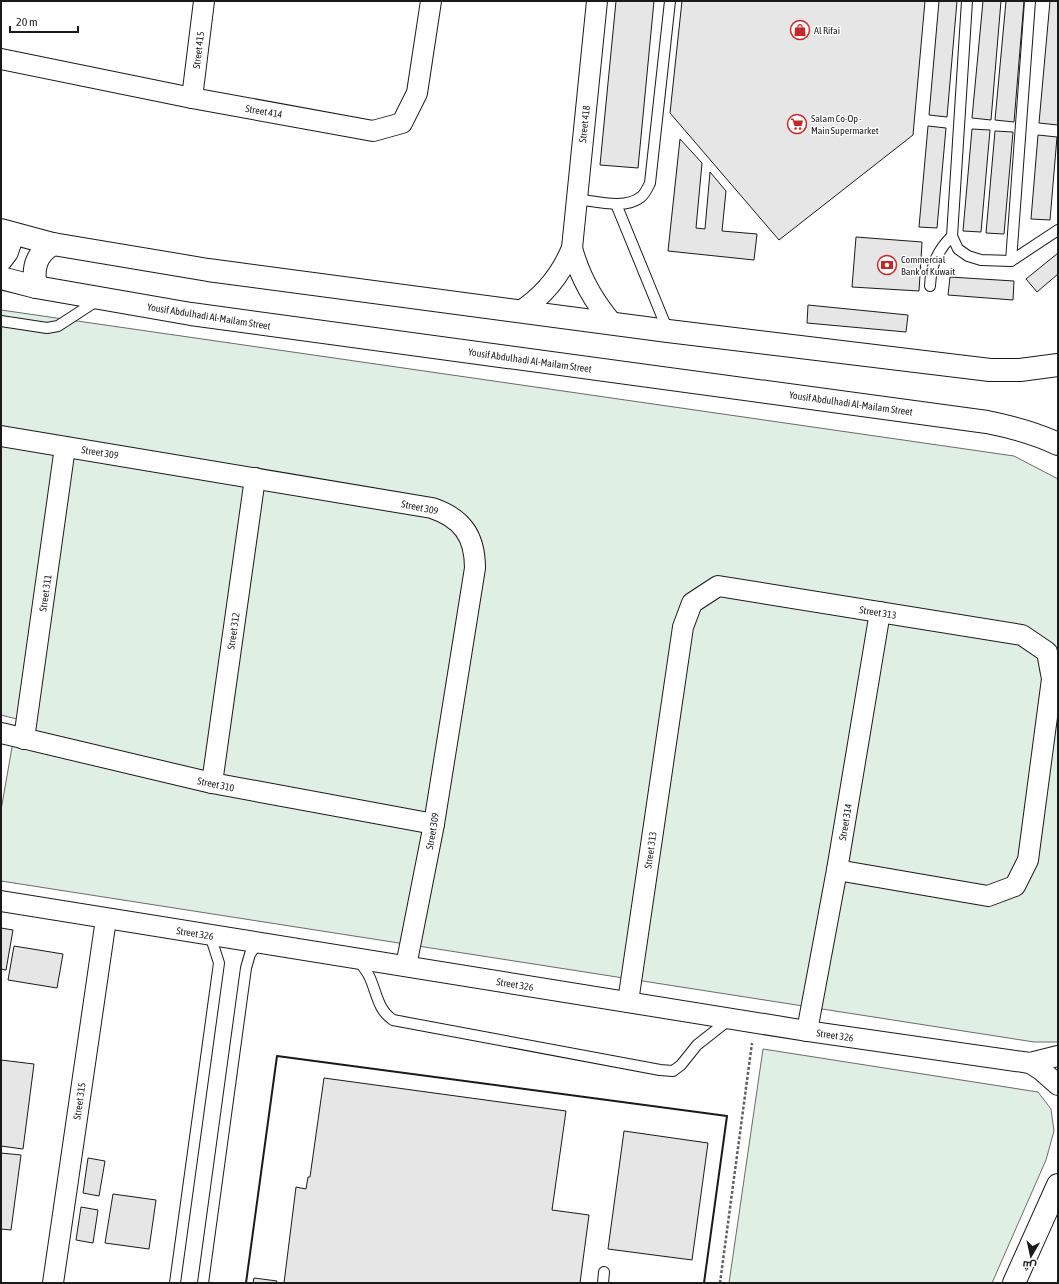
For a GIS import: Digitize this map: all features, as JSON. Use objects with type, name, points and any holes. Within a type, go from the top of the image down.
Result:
[{"type":"street","name":"Street 415","points":[[192,98],[204,1]]},
{"type":"street","name":"Street 414","points":[[1,59],[192,98],[373,131],[402,123],[417,92],[431,1]]},
{"type":"street","name":"Street 418","points":[[519,312],[531,304],[551,285],[560,273],[572,248],[597,1]]},
{"type":"street","points":[[1,260],[7,252],[7,232],[53,244],[208,270],[668,331],[990,370],[1020,370],[1058,365]]},
{"type":"street","points":[[36,287],[34,269],[36,261],[40,254],[53,244]]},
{"type":"street","name":"Street 418","points":[[572,248],[577,265],[592,297],[613,324]]},
{"type":"street","name":"Yousif Abdulhadi Al-Mailam Street","points":[[1,278],[36,287],[191,314],[987,422],[1015,427],[1042,436],[1058,444]]},
{"type":"street","name":"Street 309","points":[[1,436],[432,508],[444,512],[456,520],[465,530],[472,541],[475,554],[475,568],[434,824],[406,966]]},
{"type":"street","name":"Street 311","points":[[24,739],[65,447]]},
{"type":"street","name":"Street 312","points":[[212,784],[255,478]]},
{"type":"street","name":"Street 313","points":[[628,1002],[682,627],[692,603],[718,586],[1022,635],[1046,652],[1052,679],[1028,860],[1015,886],[988,896],[837,870]]},
{"type":"street","name":"Street 314","points":[[807,1031],[837,870],[880,612]]},
{"type":"street","name":"Street 310","points":[[1,733],[212,784],[434,824]]},
{"type":"street","name":"Street 326","points":[[1,901],[807,1031],[1030,1063],[1058,1056]]},
{"type":"street","name":"Street 315","points":[[53,1283],[106,918]]},
{"type":"street","name":"Street 326","points":[[1030,1063],[1041,1070],[1058,1085]]},
{"type":"street","points":[[1014,1283],[1058,1185]]},
{"type":"lane","points":[[576,199],[616,204],[628,202],[642,197],[650,183],[670,1]]},
{"type":"lane","points":[[968,1],[952,236],[958,249],[968,256],[981,260],[1011,261],[1058,230]]},
{"type":"lane","points":[[1011,261],[1030,1]]},
{"type":"lane","points":[[616,204],[668,331]]},
{"type":"lane","points":[[930,286],[932,264],[937,253],[952,236]]},
{"type":"lane","points":[[1,321],[47,328],[58,326],[101,298]]},
{"type":"lane","points":[[175,1283],[219,963],[210,935]]},
{"type":"lane","points":[[203,1283],[246,968],[250,954],[258,943]]},
{"type":"lane","points":[[356,958],[369,976],[379,1004],[386,1015],[393,1020],[660,1070],[673,1071],[681,1065],[697,1045],[731,1019]]},
{"type":"lane","points":[[603,1283],[604,1272]]},
{"type":"path","points":[[720,1283],[755,1022]]},
{"type":"green space","points":[[1,310],[1014,456],[1058,479],[1058,1042],[1034,1042],[1,881],[1,810],[17,719],[1,715]]},
{"type":"green space","points":[[763,1049],[1038,1092],[1051,1109],[1054,1131],[1046,1160],[992,1283],[729,1283]]},
{"type":"building","points":[[616,1],[654,1],[638,168],[600,165]]},
{"type":"building","name":"Salam Co-Op - Main Supermarket","points":[[682,1],[925,1],[913,135],[779,240],[670,113]]},
{"type":"building","points":[[939,1],[957,1],[947,117],[929,115]]},
{"type":"building","points":[[983,1],[1001,1],[991,120],[972,118]]},
{"type":"building","points":[[1006,1],[1024,1],[1014,122],[995,120]]},
{"type":"building","points":[[1050,1],[1058,1],[1058,125],[1039,123]]},
{"type":"building","points":[[928,126],[946,128],[937,228],[919,227]]},
{"type":"building","points":[[972,129],[990,130],[981,232],[963,231]]},
{"type":"building","points":[[995,131],[1013,132],[1004,234],[986,233]]},
{"type":"building","points":[[1038,135],[1057,137],[1050,220],[1031,219]]},
{"type":"building","points":[[680,139],[702,163],[696,228],[705,229],[710,172],[726,191],[722,231],[757,234],[754,260],[668,251]]},
{"type":"building","name":"Commercial Bank of Kuwait","points":[[856,237],[922,242],[919,291],[852,287]]},
{"type":"building","points":[[1058,253],[1058,274],[1037,292],[1026,279]]},
{"type":"building","points":[[950,277],[1014,281],[1013,300],[948,295]]},
{"type":"building","points":[[808,305],[908,315],[906,332],[807,323]]},
{"type":"building","points":[[1,928],[13,930],[6,970],[1,969]]},
{"type":"building","points":[[14,946],[63,954],[57,988],[8,980]]},
{"type":"building","points":[[1,1060],[34,1064],[23,1149],[1,1146]]},
{"type":"building","points":[[324,1078],[566,1111],[552,1210],[589,1215],[580,1283],[284,1283],[296,1187],[306,1189],[308,1177],[310,1177]]},
{"type":"building","points":[[624,1131],[708,1143],[692,1260],[608,1249]]},
{"type":"building","points":[[1,1153],[21,1155],[11,1230],[1,1229]]},
{"type":"building","points":[[88,1158],[105,1161],[99,1196],[83,1193]]},
{"type":"building","points":[[113,1194],[156,1200],[149,1249],[105,1243]]},
{"type":"building","points":[[81,1207],[98,1210],[93,1243],[76,1240]]},
{"type":"building","points":[[254,1278],[277,1281],[276,1283],[253,1283]]},
{"type":"wall","points":[[246,1283],[277,1056],[727,1116],[704,1283]]},
{"type":"place","name":"Al Rifai","points":[[800,30]]},
{"type":"place","name":"Salam Co-Op - Main Supermarket","points":[[797,124]]},
{"type":"place","name":"Commercial Bank of Kuwait","points":[[887,265]]}]
